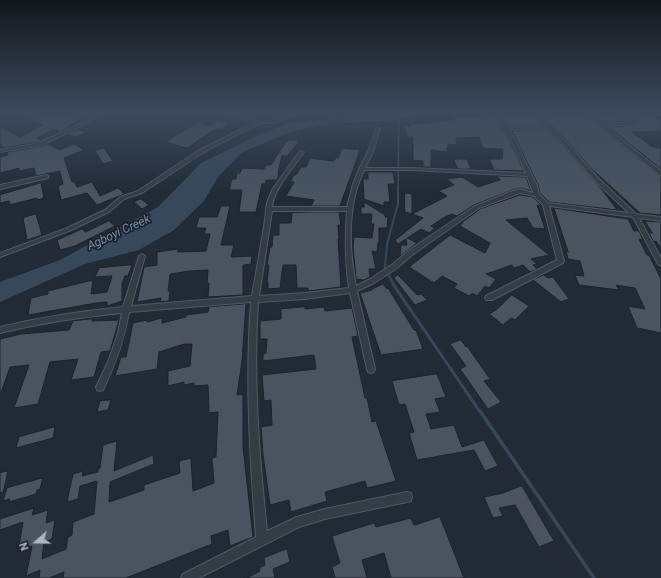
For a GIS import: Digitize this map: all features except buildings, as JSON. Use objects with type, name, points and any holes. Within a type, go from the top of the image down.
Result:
[{"type":"street","points":[[0,151],[40,144],[46,141]]},
{"type":"street","points":[[0,255],[67,230],[106,211],[116,202],[144,189],[200,152],[222,141]]},
{"type":"street","points":[[371,369],[353,290],[349,243],[349,209],[354,187],[374,141]]},
{"type":"street","points":[[489,298],[561,261],[546,204],[536,195],[512,141]]},
{"type":"street","points":[[562,141],[597,180],[635,216],[661,264]]},
{"type":"street","points":[[621,141],[661,174]]},
{"type":"street","points":[[262,539],[254,445],[252,353],[255,299],[270,203],[275,190],[302,152]]},
{"type":"street","points":[[362,169],[403,169],[528,175]]},
{"type":"street","points":[[0,187],[46,177]]},
{"type":"street","points":[[0,330],[63,317],[126,310],[305,296],[353,290],[372,281],[389,270],[410,253],[477,206],[520,191],[536,195]]},
{"type":"street","points":[[546,204],[661,219]]},
{"type":"street","points":[[270,209],[349,209]]},
{"type":"street","points":[[100,387],[112,362],[122,333],[126,310],[142,256]]},
{"type":"street","points":[[187,578],[298,522],[325,514],[407,497]]},
{"type":"water","name":"Agboyi Creek","points":[[246,141],[269,141],[241,153],[218,177],[204,201],[174,230],[139,250],[85,264],[0,302],[0,282],[60,260],[158,207],[201,163]]},
{"type":"waterway","points":[[398,188],[399,141]]},
{"type":"waterway","points":[[394,285],[385,268],[387,244],[398,204],[398,188]]},
{"type":"waterway","points":[[393,284],[480,412]]},
{"type":"waterway","points":[[480,411],[594,578]]}]
